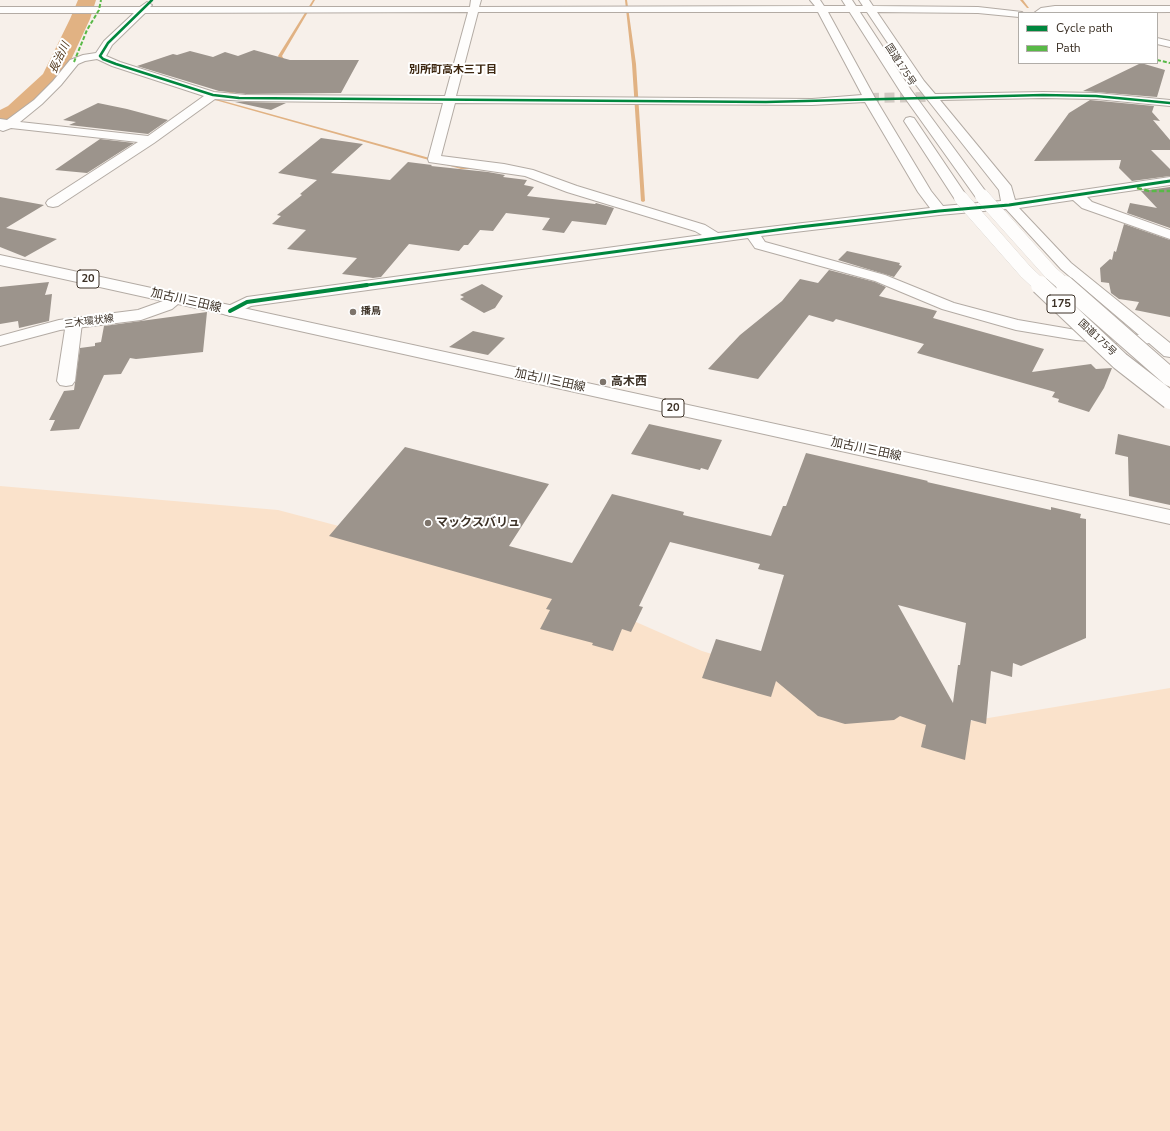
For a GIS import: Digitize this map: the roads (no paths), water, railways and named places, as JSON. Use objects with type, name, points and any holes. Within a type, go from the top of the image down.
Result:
[{"type":"main road","points":[[0,3],[6,0]]},
{"type":"main road","points":[[100,56],[108,43],[152,0]]},
{"type":"main road","points":[[475,5],[434,159],[504,168],[528,173],[572,189],[700,228],[716,238]]},
{"type":"main road","points":[[0,10],[142,10],[475,5],[867,5],[978,10],[1018,14]]},
{"type":"main road","points":[[817,5],[828,19],[869,98],[925,192],[939,211]]},
{"type":"main road","points":[[834,5],[845,22]]},
{"type":"main road","name":"国道175号","points":[[850,5],[906,91],[982,196],[1051,273],[1170,377]]},
{"type":"main road","points":[[867,5],[920,83],[1006,189],[1009,205],[1066,266],[1166,346]]},
{"type":"main road","points":[[1041,12],[1044,10],[1055,9],[1170,9]]},
{"type":"main road","points":[[1158,41],[1170,44]]},
{"type":"main road","points":[[3,125],[38,102],[57,83],[74,62],[83,58],[100,56],[103,59],[116,64],[213,95],[246,98],[812,102],[869,98]]},
{"type":"main road","name":"国道175号","points":[[886,85],[961,198],[1026,272],[1120,361],[1170,400]]},
{"type":"main road","points":[[53,203],[150,140],[213,95]]},
{"type":"main road","points":[[931,97],[1043,95],[1096,96],[1170,104]]},
{"type":"main road","points":[[3,125],[150,140]]},
{"type":"main road","points":[[230,311],[246,302],[526,263],[799,227],[939,211],[1009,205],[1170,181]]},
{"type":"main road","points":[[1076,195],[1087,205],[1170,235]]},
{"type":"main road","points":[[752,234],[760,245],[866,274],[948,306],[1016,325],[1076,335],[1139,340],[1166,346]]},
{"type":"main road","name":"加古川三田線","points":[[0,260],[1170,517]]},
{"type":"main road","name":"三木環状線","points":[[0,341],[60,325],[141,315],[166,306],[175,299]]},
{"type":"main road","points":[[66,381],[74,324]]},
{"type":"waterway","name":"長治川","points":[[0,120],[16,111],[52,77],[80,19],[87,0]]},
{"type":"waterway","points":[[284,64],[280,56],[314,0]]},
{"type":"waterway","points":[[626,0],[634,64],[643,201]]},
{"type":"waterway","points":[[1021,0],[1028,7]]},
{"type":"waterway","points":[[240,88],[217,100],[462,168],[480,168]]},
{"type":"tunnel","points":[[869,98],[931,97]]},
{"type":"place","name":"播鳥","points":[[353,312]]},
{"type":"place","name":"高木西","points":[[603,382]]},
{"type":"place","name":"マックスバリュ","points":[[428,523]]},
{"type":"district","name":"別所町高木三丁目","points":[[453,70]]}]
